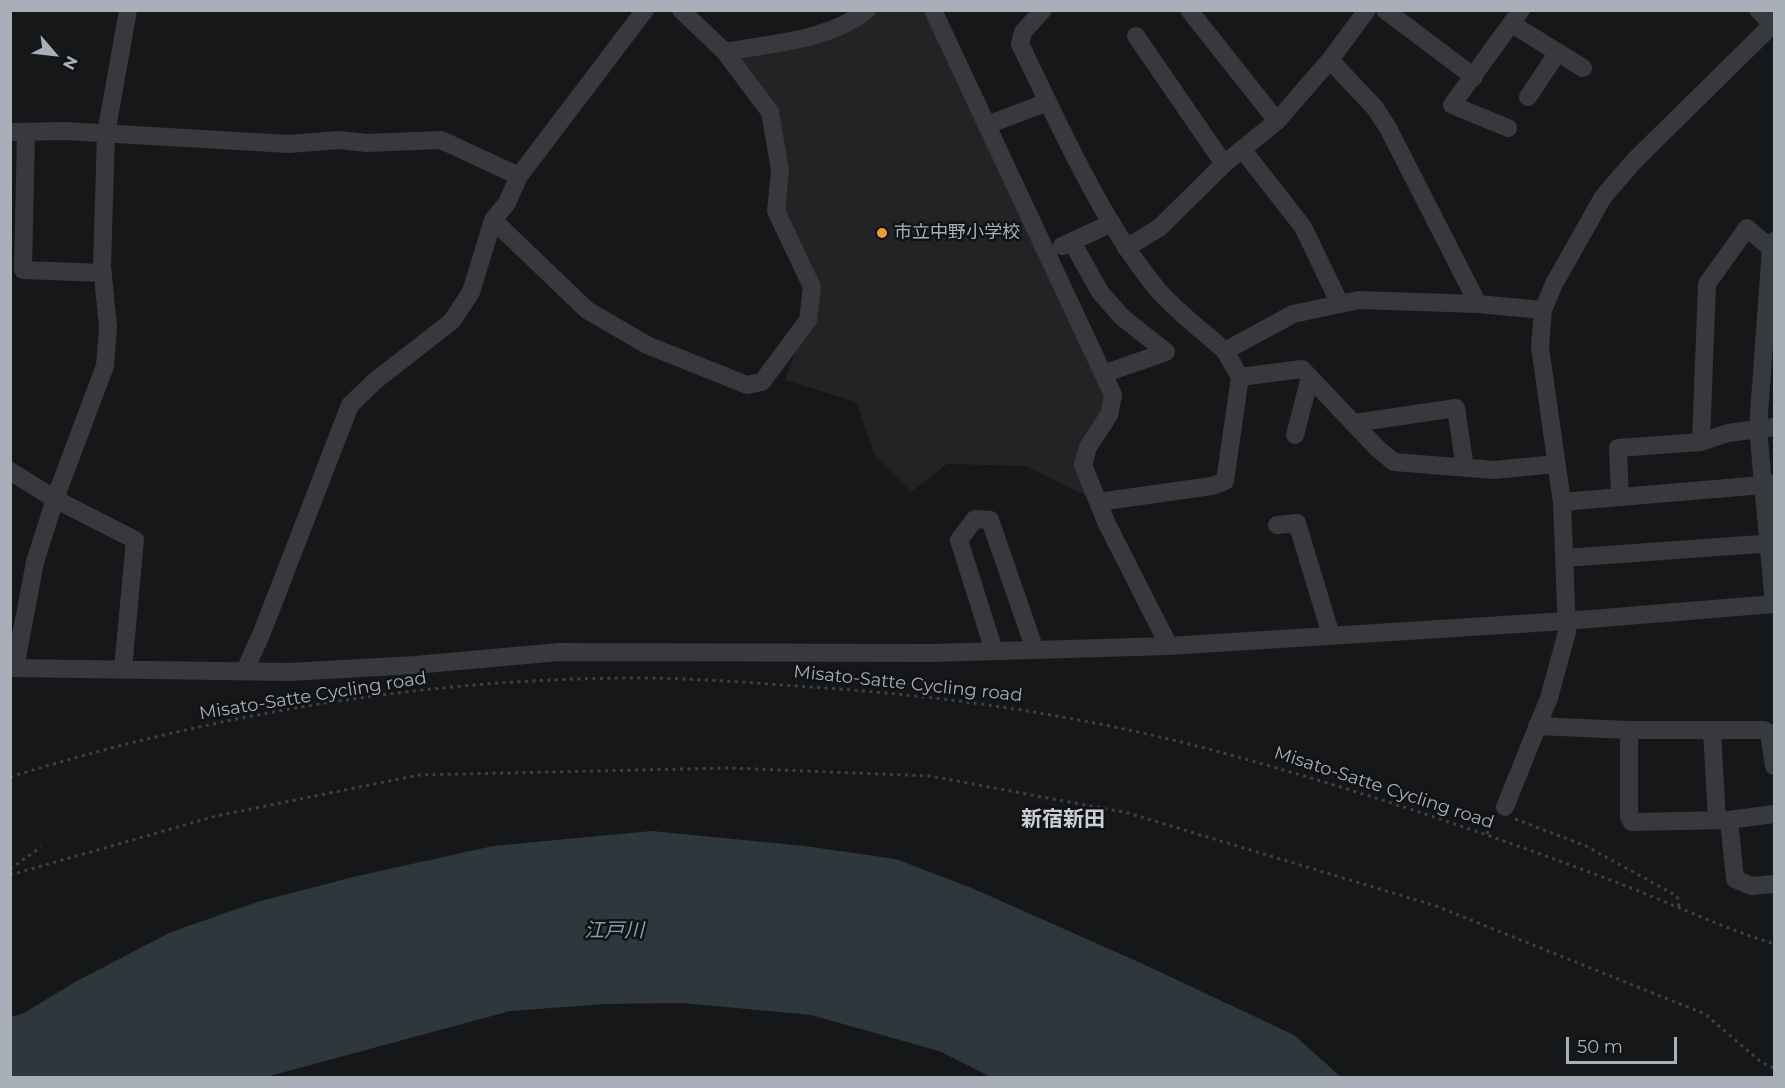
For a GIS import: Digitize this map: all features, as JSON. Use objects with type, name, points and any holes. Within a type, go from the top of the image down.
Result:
[{"type":"street","points":[[128,10],[106,134],[103,273],[108,327],[105,366],[55,499],[35,562],[13,668],[346,670],[559,652],[805,654],[1169,646],[1566,621],[1774,604],[1766,427],[1773,246],[1747,228],[1707,285],[1701,442]]},
{"type":"street","points":[[245,669],[261,635],[350,405],[375,381],[452,321],[462,309],[471,292],[493,220],[507,203],[519,176],[645,10]]},
{"type":"street","points":[[493,220],[587,310],[647,345],[747,385],[762,382],[808,320],[812,287],[776,211],[780,170],[770,112],[725,52],[681,10]]},
{"type":"street","points":[[725,52],[832,32],[853,22],[867,10]]},
{"type":"street","points":[[933,10],[1113,395],[1109,415],[1088,447],[1083,465],[1098,502],[1169,646]]},
{"type":"street","points":[[1043,10],[1023,32],[1020,44],[1112,224],[1126,248],[1160,292],[1225,351],[1240,377],[1226,482],[1098,502]]},
{"type":"street","points":[[1189,10],[1277,121]]},
{"type":"street","points":[[1126,248],[1159,228],[1224,164],[1277,121],[1330,60],[1367,10]]},
{"type":"street","points":[[1385,10],[1474,77]]},
{"type":"street","points":[[1508,812],[1549,698],[1567,632],[1562,502],[1540,347],[1543,310],[1554,284],[1602,197],[1635,160],[1774,24],[1758,10]]},
{"type":"street","points":[[1508,128],[1452,105],[1516,17],[1558,52],[1583,68]]},
{"type":"street","points":[[1136,36],[1224,164]]},
{"type":"street","points":[[1528,97],[1558,52]]},
{"type":"street","points":[[1330,60],[1375,108],[1388,128],[1478,304]]},
{"type":"street","points":[[987,125],[1048,102]]},
{"type":"street","points":[[103,273],[23,270],[18,132],[106,134],[289,144],[339,140],[367,143],[441,140],[519,176]]},
{"type":"street","points":[[1242,149],[1303,226],[1340,304]]},
{"type":"street","points":[[1047,254],[1112,224]]},
{"type":"street","points":[[1072,242],[1100,292],[1122,317],[1166,352],[1103,374]]},
{"type":"street","points":[[1225,351],[1293,314],[1359,300],[1478,304],[1543,310]]},
{"type":"street","points":[[1240,377],[1302,369],[1394,462],[1494,470],[1556,464]]},
{"type":"street","points":[[1295,435],[1310,377]]},
{"type":"street","points":[[1354,423],[1456,408],[1465,468]]},
{"type":"street","points":[[1620,497],[1618,448],[1701,442],[1766,427]]},
{"type":"street","points":[[10,471],[55,499],[135,540],[123,669]]},
{"type":"street","points":[[1562,502],[1769,484]]},
{"type":"street","points":[[994,651],[959,540],[975,519],[990,520],[1035,650]]},
{"type":"street","points":[[1277,525],[1297,523],[1331,635]]},
{"type":"street","points":[[1565,558],[1772,544]]},
{"type":"street","points":[[1538,726],[1629,730],[1764,730],[1769,733],[1774,766]]},
{"type":"street","points":[[1629,730],[1629,817],[1632,822],[1723,820],[1774,814]]},
{"type":"street","points":[[1712,731],[1723,820],[1734,879],[1751,886],[1774,884]]},
{"type":"path","name":"Misato-Satte Cycling road","points":[[10,777],[90,752],[236,719],[392,693],[548,680],[675,679],[886,692],[1057,714],[1155,735],[1257,762],[1487,834],[1680,906],[1774,945]]},
{"type":"path","points":[[10,875],[216,816],[419,775],[729,768],[930,776],[1128,813],[1436,906],[1705,1014],[1761,1062],[1774,1068]]},
{"type":"path","points":[[1508,812],[1586,846],[1677,896],[1680,906]]},
{"type":"path","points":[[1487,834],[1490,826]]},
{"type":"path","points":[[10,869],[41,847]]},
{"type":"shaded area","points":[[867,11],[933,11],[1113,395],[1088,447],[1098,502],[1026,466],[947,464],[911,492],[875,456],[856,402],[785,380],[808,320],[811,287],[776,211],[770,113],[725,52],[832,32]]},
{"type":"water","name":"江戸川","points":[[652,831],[805,846],[896,859],[974,889],[1143,964],[1294,1035],[1341,1077],[991,1077],[939,1051],[811,1015],[683,1003],[605,1004],[510,1011],[266,1077],[11,1077],[11,1017],[24,1013],[75,982],[171,932],[257,902],[353,877],[493,846]]},
{"type":"place","name":"市立中野小学校","points":[[882,233]]},
{"type":"district","name":"新宿新田","points":[[1063,820]]}]
